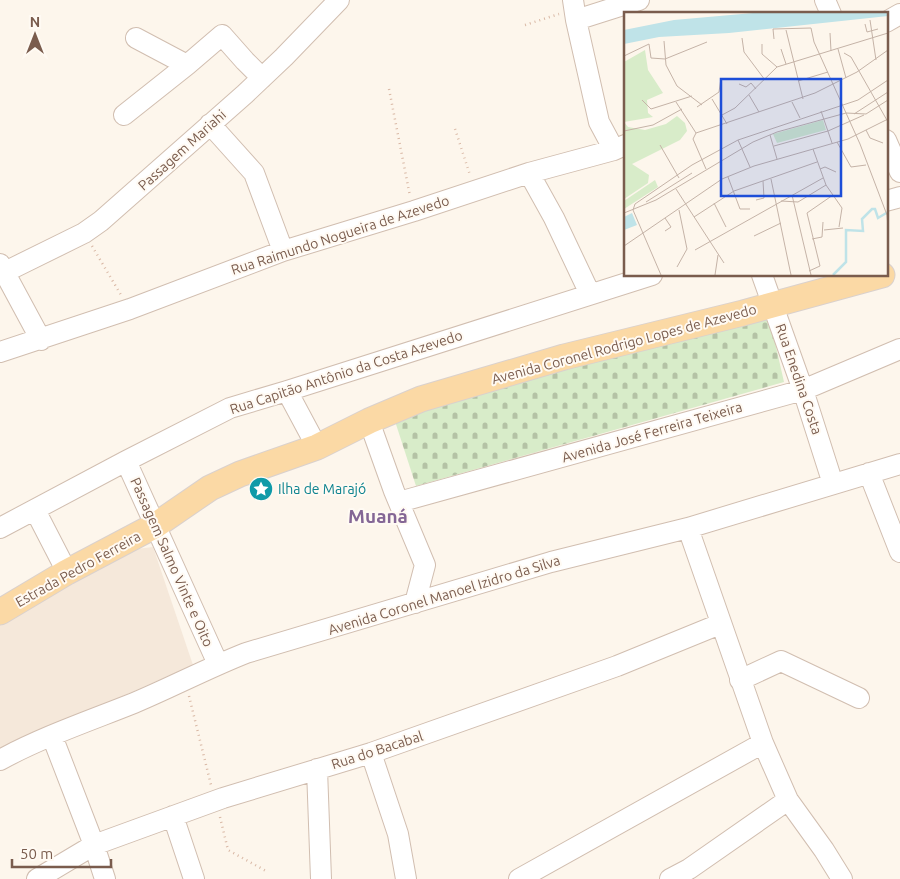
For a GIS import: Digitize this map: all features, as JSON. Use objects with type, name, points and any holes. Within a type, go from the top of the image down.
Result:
[{"type":"main road","name":"Avenida Coronel Rodrigo Lopes de Azevedo","points":[[317,447],[369,421],[421,399],[564,357],[743,313],[878,276]]},
{"type":"main road","name":"Estrada Pedro Ferreira","points":[[0,612],[67,572],[156,526],[210,488],[240,474],[317,447]]},
{"type":"street","points":[[619,147],[600,122],[574,10],[639,0]]},
{"type":"street","points":[[825,0],[830,12]]},
{"type":"street","name":"Passagem Mariahi","points":[[2,268],[84,234],[101,221],[262,78],[331,3]]},
{"type":"street","points":[[888,21],[900,14]]},
{"type":"street","points":[[124,115],[222,35],[245,62],[262,78]]},
{"type":"street","points":[[136,38],[187,65]]},
{"type":"street","points":[[210,124],[254,173],[283,251]]},
{"type":"street","points":[[888,145],[900,172]]},
{"type":"street","name":"Rua Raimundo Nogueira de Azevedo","points":[[0,352],[130,309],[283,251],[529,173],[619,147]]},
{"type":"street","points":[[529,173],[554,218],[590,294]]},
{"type":"street","points":[[2,268],[41,340]]},
{"type":"street","name":"Rua Capitão Antônio da Costa Azevedo","points":[[0,528],[230,408],[287,392],[649,276]]},
{"type":"street","name":"Rua Enedina Costa","points":[[762,276],[774,304],[833,484]]},
{"type":"street","name":"Avenida José Ferreira Teixeira","points":[[399,502],[803,390],[900,349]]},
{"type":"street","points":[[287,392],[317,447]]},
{"type":"street","points":[[369,421],[425,565],[415,603]]},
{"type":"street","name":"Passagem Salmo Vinte e Oito","points":[[126,461],[218,664]]},
{"type":"street","name":"Avenida Coronel Manoel Izidro da Silva","points":[[0,760],[246,653],[551,562],[688,528],[900,464]]},
{"type":"street","points":[[869,474],[900,552]]},
{"type":"street","points":[[35,510],[67,572]]},
{"type":"street","points":[[688,528],[763,743],[788,800],[824,850],[837,878]]},
{"type":"street","name":"Rua do Bacabal","points":[[37,879],[94,845],[223,798],[371,753],[617,666],[720,624]]},
{"type":"street","points":[[740,680],[781,661],[860,698]]},
{"type":"street","points":[[52,736],[106,879]]},
{"type":"street","points":[[529,876],[763,743]]},
{"type":"street","points":[[371,753],[398,834],[406,879]]},
{"type":"street","points":[[317,769],[322,879]]},
{"type":"street","points":[[670,879],[690,869],[788,800]]},
{"type":"street","points":[[173,816],[194,879]]},
{"type":"path","points":[[525,25],[574,10]]},
{"type":"path","points":[[389,89],[414,211]]},
{"type":"path","points":[[455,129],[474,191]]},
{"type":"path","points":[[84,234],[130,309]]},
{"type":"shaded area","points":[[153,547],[193,665],[0,750],[0,618],[120,551]]},
{"type":"green space","points":[[767,307],[784,382],[416,486],[392,412]]},
{"type":"place","name":"Ilha de Marajó","points":[[261,489]]},
{"type":"district","name":"Muaná","points":[[378,516]]}]
